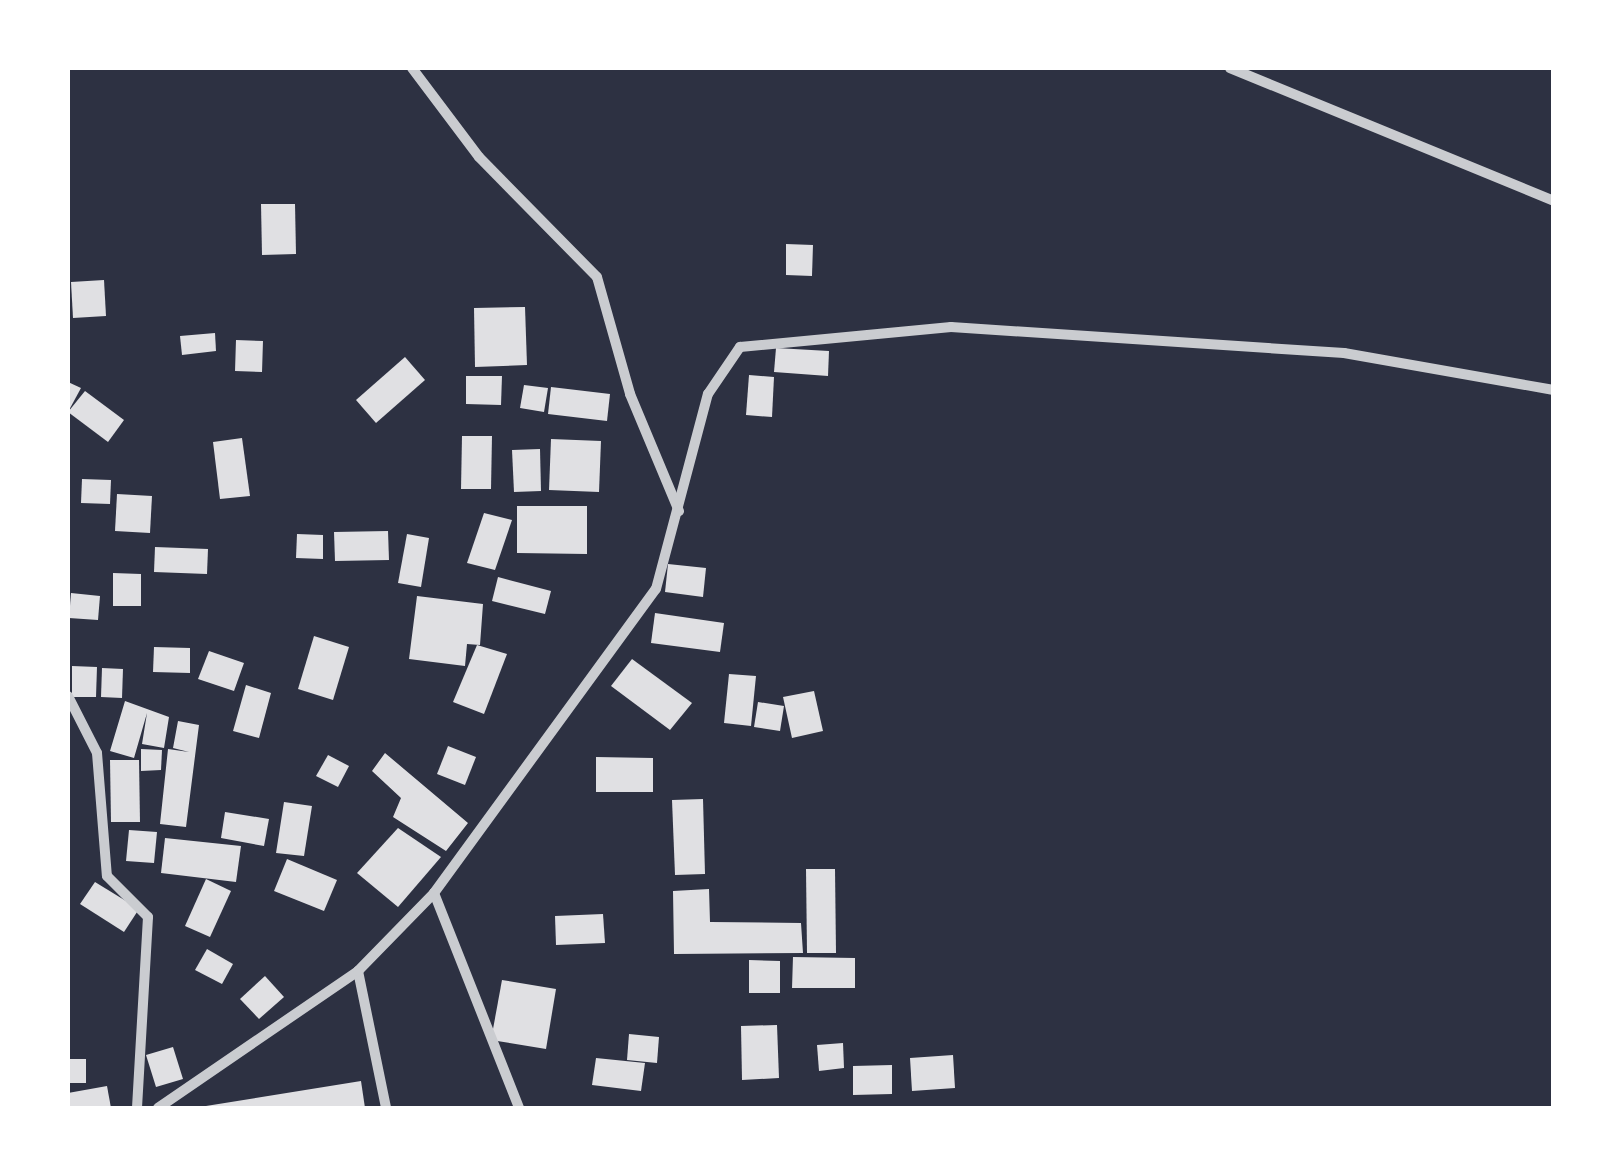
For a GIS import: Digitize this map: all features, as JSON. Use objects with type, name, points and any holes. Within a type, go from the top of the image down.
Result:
[{"type":"street","points":[[412,68],[479,157],[598,278],[630,394],[679,511]]},
{"type":"street","points":[[1230,68],[1554,201]]},
{"type":"street","points":[[158,1108],[358,971],[434,894],[656,588],[719,366],[740,347],[951,327],[1344,352],[1554,390]]},
{"type":"street","points":[[68,696],[97,753],[107,876],[148,916],[137,1108]]},
{"type":"street","points":[[434,894],[518,1108]]},
{"type":"street","points":[[358,971],[386,1108]]},
{"type":"building","points":[[261,204],[295,204],[296,254],[262,255]]},
{"type":"building","points":[[786,244],[813,245],[812,276],[786,275]]},
{"type":"building","points":[[104,280],[106,316],[73,318],[71,282]]},
{"type":"building","points":[[525,307],[527,365],[475,367],[474,308]]},
{"type":"building","points":[[215,333],[216,351],[182,355],[180,336]]},
{"type":"building","points":[[236,340],[263,341],[262,372],[235,371]]},
{"type":"building","points":[[776,348],[829,351],[828,376],[774,372]]},
{"type":"building","points":[[405,357],[425,380],[376,423],[356,400]]},
{"type":"building","points":[[749,375],[774,377],[772,417],[746,415]]},
{"type":"building","points":[[466,376],[502,376],[501,405],[466,404]]},
{"type":"building","points":[[68,382],[81,388],[68,412]]},
{"type":"building","points":[[524,385],[548,388],[544,412],[520,408]]},
{"type":"building","points":[[551,387],[610,394],[607,421],[548,414]]},
{"type":"building","points":[[85,391],[124,420],[108,442],[68,412]]},
{"type":"building","points":[[462,436],[492,436],[491,489],[461,489]]},
{"type":"building","points":[[242,438],[250,496],[220,499],[213,442]]},
{"type":"building","points":[[551,439],[601,441],[599,492],[549,490]]},
{"type":"building","points":[[540,449],[541,491],[514,492],[512,450]]},
{"type":"building","points":[[82,479],[111,480],[110,504],[81,503]]},
{"type":"building","points":[[117,494],[152,496],[150,533],[115,531]]},
{"type":"building","points":[[517,506],[587,506],[587,554],[517,553]]},
{"type":"building","points":[[484,513],[512,520],[495,570],[467,563]]},
{"type":"building","points":[[388,531],[389,560],[335,561],[334,532]]},
{"type":"building","points":[[297,534],[323,535],[323,559],[296,558]]},
{"type":"building","points":[[407,534],[429,538],[421,587],[398,583]]},
{"type":"building","points":[[155,547],[208,549],[207,574],[154,572]]},
{"type":"building","points":[[668,564],[706,568],[703,597],[665,592]]},
{"type":"building","points":[[113,573],[141,574],[141,606],[113,606]]},
{"type":"building","points":[[498,577],[551,591],[545,614],[492,601]]},
{"type":"building","points":[[71,593],[100,596],[98,620],[69,618]]},
{"type":"building","points":[[417,596],[483,604],[480,645],[467,644],[465,666],[409,659]]},
{"type":"building","points":[[655,613],[724,623],[720,652],[651,643]]},
{"type":"building","points":[[314,636],[349,647],[333,700],[298,689]]},
{"type":"building","points":[[477,645],[507,654],[484,714],[453,702]]},
{"type":"building","points":[[154,647],[190,648],[190,673],[153,672]]},
{"type":"building","points":[[209,651],[244,663],[234,691],[198,679]]},
{"type":"building","points":[[632,659],[692,703],[670,730],[611,686]]},
{"type":"building","points":[[72,666],[97,667],[96,697],[72,697]]},
{"type":"building","points":[[102,668],[123,669],[122,698],[101,697]]},
{"type":"building","points":[[729,674],[756,676],[751,726],[724,723]]},
{"type":"building","points":[[246,685],[271,693],[259,738],[233,731]]},
{"type":"building","points":[[814,691],[823,731],[792,738],[783,697]]},
{"type":"building","points":[[125,701],[169,717],[164,748],[142,744],[147,713],[134,758],[110,751]]},
{"type":"building","points":[[758,702],[784,706],[780,731],[754,727]]},
{"type":"building","points":[[178,721],[199,725],[186,827],[160,824],[168,749],[189,752],[173,748]]},
{"type":"building","points":[[448,746],[476,757],[465,785],[437,774]]},
{"type":"building","points":[[141,749],[162,750],[161,770],[141,771]]},
{"type":"building","points":[[385,753],[468,823],[446,851],[393,817],[401,798],[372,771]]},
{"type":"building","points":[[328,755],[349,766],[338,787],[316,776]]},
{"type":"building","points":[[596,757],[653,758],[653,792],[596,792]]},
{"type":"building","points":[[110,760],[139,760],[140,822],[111,822]]},
{"type":"building","points":[[703,799],[705,874],[675,875],[672,800]]},
{"type":"building","points":[[284,802],[312,806],[304,856],[276,853]]},
{"type":"building","points":[[225,812],[269,819],[264,846],[221,838]]},
{"type":"building","points":[[398,828],[441,857],[398,907],[357,873]]},
{"type":"building","points":[[129,830],[157,832],[154,863],[126,861]]},
{"type":"building","points":[[165,838],[241,846],[236,882],[161,873]]},
{"type":"building","points":[[287,859],[337,880],[324,911],[274,891]]},
{"type":"building","points":[[806,869],[835,869],[836,953],[807,953]]},
{"type":"building","points":[[206,879],[231,891],[210,937],[185,926]]},
{"type":"building","points":[[95,882],[139,909],[124,932],[80,904]]},
{"type":"building","points":[[709,889],[710,922],[801,923],[803,953],[674,954],[673,891]]},
{"type":"building","points":[[603,914],[605,943],[556,945],[555,916]]},
{"type":"building","points":[[207,949],[233,964],[222,984],[195,970]]},
{"type":"building","points":[[793,957],[855,958],[855,988],[792,988]]},
{"type":"building","points":[[749,960],[780,961],[780,993],[749,993]]},
{"type":"building","points":[[265,976],[284,997],[259,1019],[240,999]]},
{"type":"building","points":[[502,980],[556,989],[546,1049],[491,1040]]},
{"type":"building","points":[[777,1025],[779,1078],[742,1080],[741,1026]]},
{"type":"building","points":[[629,1034],[659,1037],[657,1063],[627,1060]]},
{"type":"building","points":[[843,1043],[844,1068],[819,1071],[817,1045]]},
{"type":"building","points":[[173,1047],[183,1079],[156,1087],[146,1055]]},
{"type":"building","points":[[953,1055],[955,1088],[912,1091],[910,1058]]},
{"type":"building","points":[[596,1058],[645,1063],[641,1091],[592,1085]]},
{"type":"building","points":[[68,1059],[86,1059],[86,1083],[68,1083]]},
{"type":"building","points":[[892,1065],[892,1094],[853,1095],[853,1066]]},
{"type":"building","points":[[361,1081],[365,1108],[206,1108],[206,1106]]},
{"type":"building","points":[[107,1086],[111,1108],[68,1108],[68,1093]]}]
